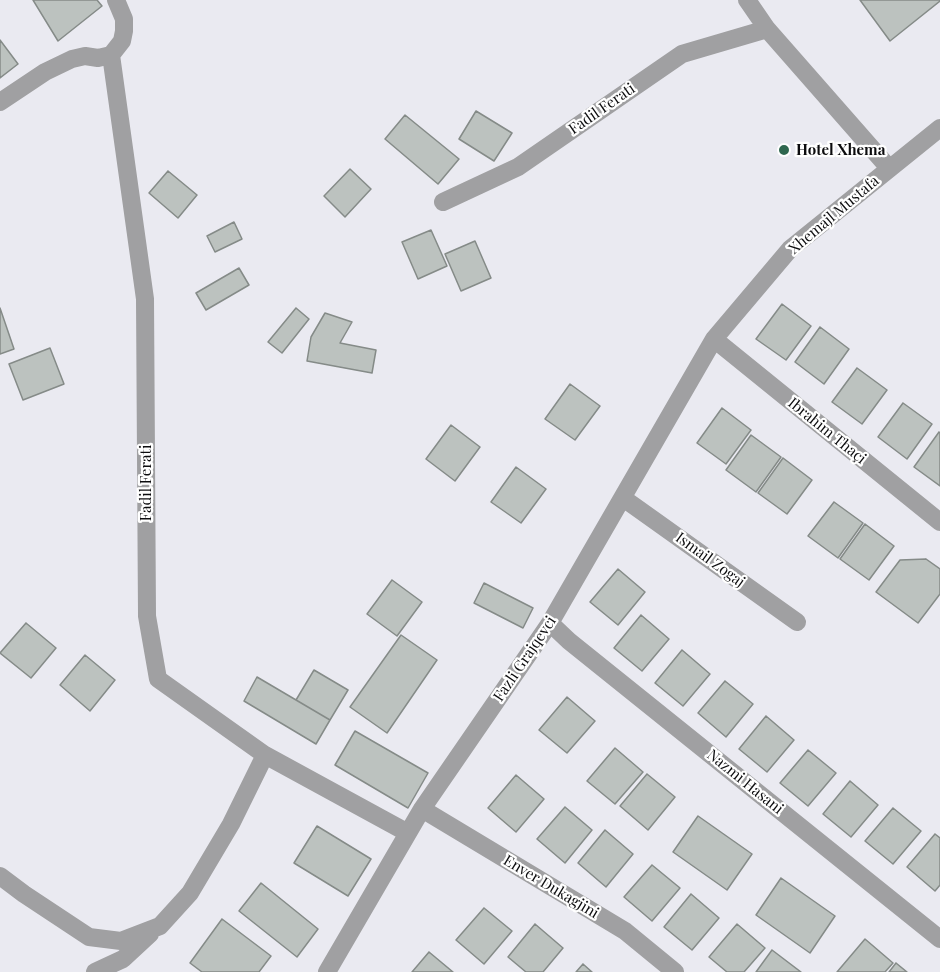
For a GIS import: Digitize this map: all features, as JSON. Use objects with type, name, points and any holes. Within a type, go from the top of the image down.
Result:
[{"type":"street","points":[[0,102],[45,72],[72,59],[111,55],[122,42],[124,31],[124,19],[116,0]]},
{"type":"street","points":[[747,0],[767,29],[889,168]]},
{"type":"street","name":"Fadil Ferati","points":[[443,202],[518,167],[682,54],[767,29]]},
{"type":"street","name":"Fadil Ferati","points":[[111,55],[145,299],[147,615],[158,679],[265,755],[408,833]]},
{"type":"street","name":"Xhemajl Mustafa","points":[[714,339],[790,249],[940,128]]},
{"type":"street","name":"Fazli Grajqevci","points":[[327,972],[422,809],[550,623],[714,339]]},
{"type":"street","name":"Ibrahim Thaçi","points":[[714,339],[940,522]]},
{"type":"street","name":"Ismail Zogaj","points":[[623,498],[797,622]]},
{"type":"street","name":"Nazmi Hasani","points":[[550,623],[569,641],[940,939]]},
{"type":"street","points":[[95,972],[123,959],[160,926],[190,893],[231,824],[265,755]]},
{"type":"street","name":"Enver Dukagjini","points":[[422,809],[625,931],[675,972]]},
{"type":"street","points":[[0,876],[89,936],[121,941],[160,926]]},
{"type":"building","points":[[33,0],[97,0],[102,6],[58,41]]},
{"type":"building","points":[[860,0],[940,0],[940,1],[890,41]]},
{"type":"building","points":[[0,40],[18,64],[0,78]]},
{"type":"building","points":[[476,111],[512,133],[494,161],[459,139]]},
{"type":"building","points":[[405,115],[459,159],[438,184],[385,139]]},
{"type":"building","points":[[350,169],[371,189],[345,217],[324,196]]},
{"type":"building","points":[[168,171],[197,195],[178,218],[149,193]]},
{"type":"building","points":[[234,222],[242,239],[215,252],[207,236]]},
{"type":"building","points":[[431,230],[447,266],[418,279],[402,242]]},
{"type":"building","points":[[475,241],[491,278],[461,291],[445,254]]},
{"type":"building","points":[[239,268],[249,285],[206,310],[196,293]]},
{"type":"building","points":[[782,304],[811,326],[786,360],[756,339]]},
{"type":"building","points":[[0,308],[14,349],[0,354]]},
{"type":"building","points":[[296,308],[309,319],[282,353],[268,342]]},
{"type":"building","points":[[325,313],[352,322],[340,343],[376,350],[372,373],[307,361],[311,337]]},
{"type":"building","points":[[820,327],[849,349],[824,384],[795,362]]},
{"type":"building","points":[[50,348],[64,384],[23,400],[9,364]]},
{"type":"building","points":[[857,368],[887,390],[862,424],[832,402]]},
{"type":"building","points":[[570,384],[600,406],[575,440],[545,419]]},
{"type":"building","points":[[903,403],[932,424],[907,459],[878,437]]},
{"type":"building","points":[[722,408],[751,430],[726,464],[697,443]]},
{"type":"building","points":[[451,425],[480,447],[455,481],[426,459]]},
{"type":"building","points":[[940,433],[940,486],[914,467]]},
{"type":"building","points":[[751,435],[781,457],[756,492],[726,470]]},
{"type":"building","points":[[783,458],[812,480],[787,514],[758,493]]},
{"type":"building","points":[[516,467],[546,489],[521,523],[491,502]]},
{"type":"building","points":[[834,502],[863,523],[838,558],[808,536]]},
{"type":"building","points":[[865,524],[894,546],[869,580],[840,559]]},
{"type":"building","points":[[926,559],[940,569],[940,594],[918,623],[876,592],[900,560]]},
{"type":"building","points":[[618,569],[645,592],[618,625],[590,602]]},
{"type":"building","points":[[392,580],[422,602],[397,636],[367,614]]},
{"type":"building","points":[[484,583],[533,608],[523,628],[474,603]]},
{"type":"building","points":[[641,615],[669,639],[642,671],[614,648]]},
{"type":"building","points":[[26,623],[56,648],[31,678],[0,653]]},
{"type":"building","points":[[401,635],[437,660],[387,733],[350,707]]},
{"type":"building","points":[[682,650],[710,674],[683,706],[655,683]]},
{"type":"building","points":[[85,655],[115,680],[90,711],[60,685]]},
{"type":"building","points":[[314,670],[348,690],[330,720],[296,700]]},
{"type":"building","points":[[257,677],[330,720],[316,744],[244,701]]},
{"type":"building","points":[[725,681],[753,704],[726,737],[698,713]]},
{"type":"building","points":[[567,697],[595,721],[567,753],[539,730]]},
{"type":"building","points":[[766,716],[794,740],[767,772],[739,749]]},
{"type":"building","points":[[355,731],[428,773],[408,808],[335,765]]},
{"type":"building","points":[[615,748],[643,772],[615,804],[587,781]]},
{"type":"building","points":[[808,750],[836,773],[808,806],[780,783]]},
{"type":"building","points":[[647,774],[675,797],[648,830],[620,806]]},
{"type":"building","points":[[516,775],[544,799],[516,832],[488,808]]},
{"type":"building","points":[[850,781],[878,805],[851,837],[823,814]]},
{"type":"building","points":[[565,807],[592,830],[565,863],[537,839]]},
{"type":"building","points":[[893,808],[921,831],[893,864],[865,841]]},
{"type":"building","points":[[698,816],[752,854],[727,890],[673,852]]},
{"type":"building","points":[[317,826],[371,859],[348,896],[294,863]]},
{"type":"building","points":[[605,830],[633,854],[606,887],[578,863]]},
{"type":"building","points":[[935,834],[940,838],[940,885],[935,891],[907,867]]},
{"type":"building","points":[[652,865],[680,888],[652,921],[624,897]]},
{"type":"building","points":[[781,878],[835,916],[810,953],[756,915]]},
{"type":"building","points":[[261,883],[318,929],[297,957],[239,911]]},
{"type":"building","points":[[691,894],[719,918],[692,950],[664,927]]},
{"type":"building","points":[[484,908],[512,931],[484,964],[456,940]]},
{"type":"building","points":[[222,919],[271,956],[259,972],[202,972],[190,963]]},
{"type":"building","points":[[535,924],[563,948],[543,972],[526,972],[508,957]]},
{"type":"building","points":[[737,924],[765,948],[744,972],[727,972],[709,957]]},
{"type":"building","points":[[865,939],[893,963],[885,972],[837,972]]},
{"type":"building","points":[[772,950],[801,972],[756,972]]},
{"type":"building","points":[[429,952],[453,972],[412,972]]},
{"type":"building","points":[[896,963],[907,972],[889,972]]},
{"type":"building","points":[[583,964],[592,972],[576,972]]},
{"type":"place","name":"Hotel Xhema","points":[[784,150]]}]
